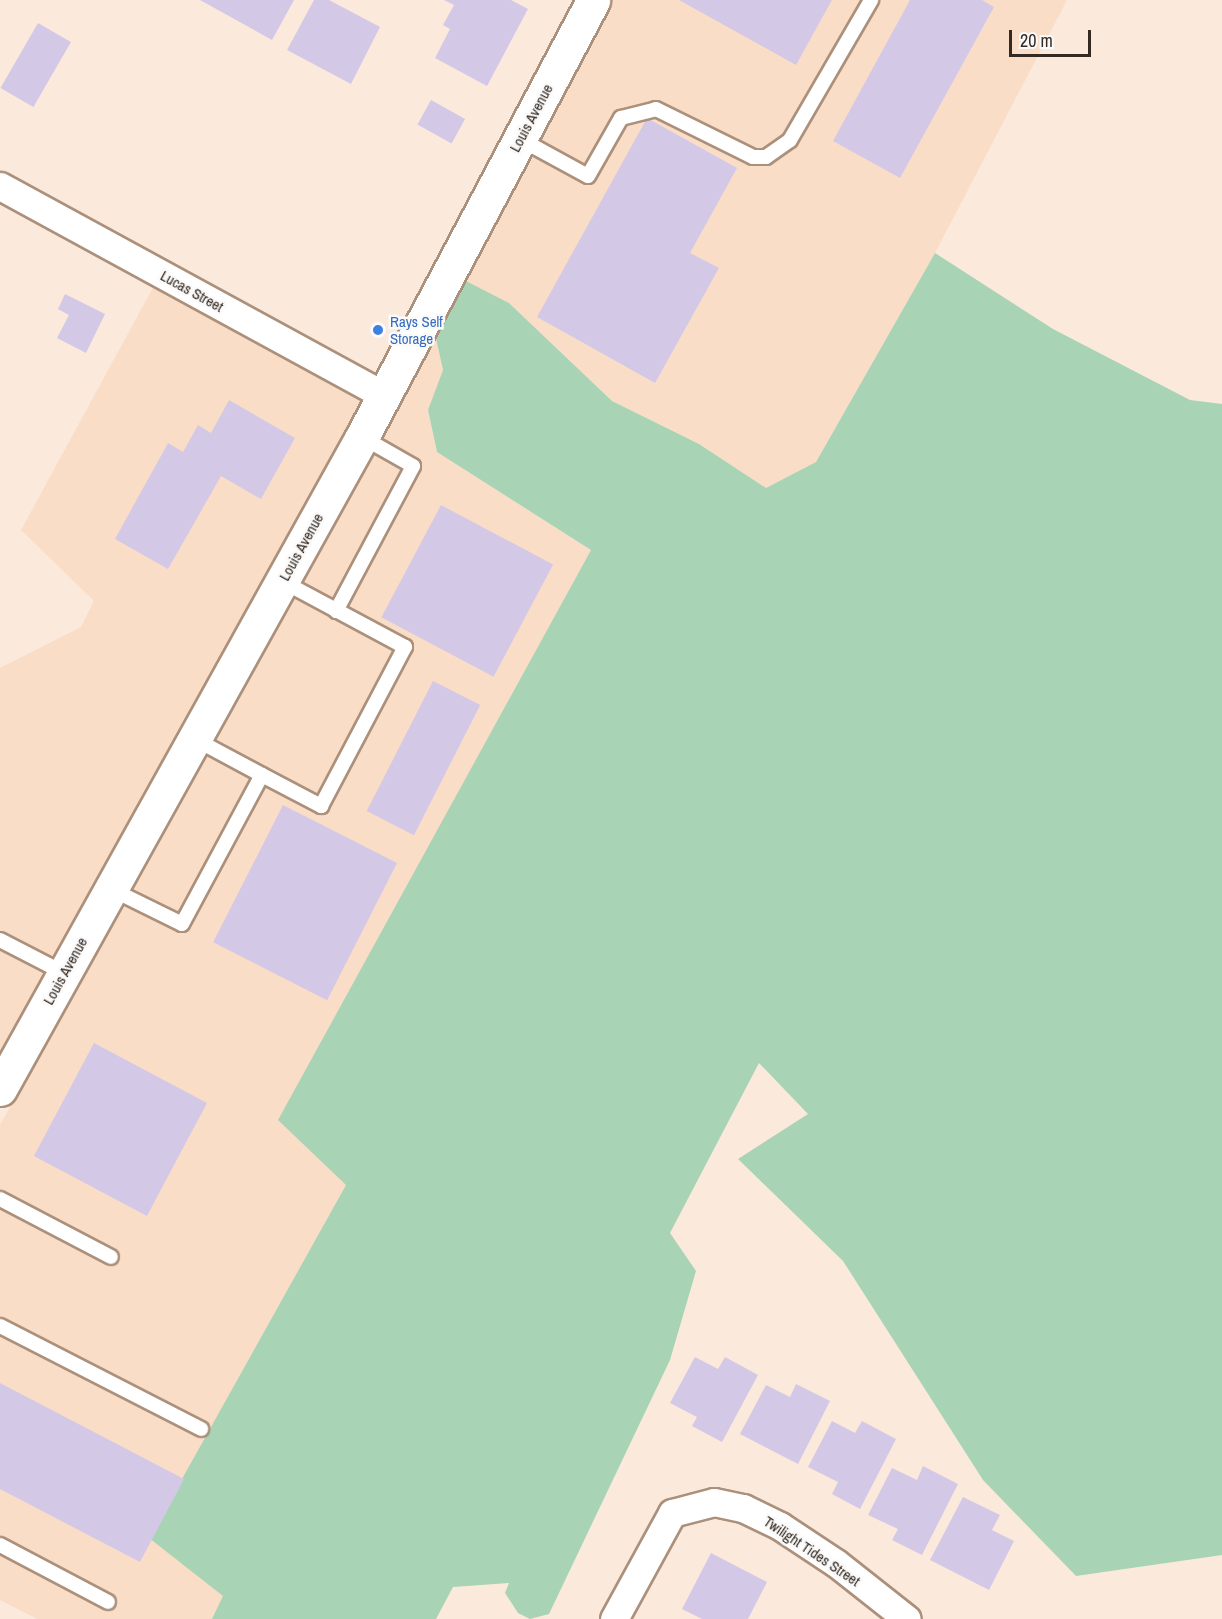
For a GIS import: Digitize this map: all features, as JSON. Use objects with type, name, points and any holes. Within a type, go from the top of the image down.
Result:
[{"type":"street","name":"Louis Avenue","points":[[0,1089],[362,437],[593,0]]},
{"type":"street","name":"Lucas Street","points":[[0,186],[383,395]]},
{"type":"street","name":"Twilight Tides Street","points":[[614,1619],[672,1513],[708,1503],[743,1508],[780,1526],[836,1563],[907,1619]]},
{"type":"lane","points":[[520,139],[588,176],[621,118],[656,109],[753,157],[766,157],[790,140],[871,0]]},
{"type":"lane","points":[[336,611],[413,466],[362,437]]},
{"type":"lane","points":[[195,739],[321,806],[405,647],[282,581]]},
{"type":"lane","points":[[111,889],[182,924],[262,775]]},
{"type":"lane","points":[[0,940],[64,973]]},
{"type":"lane","points":[[0,1199],[111,1257]]},
{"type":"lane","points":[[0,1326],[201,1429]]},
{"type":"lane","points":[[0,1545],[108,1602]]},
{"type":"shaded area","points":[[611,0],[1067,0],[935,253],[816,462],[766,488],[699,444],[612,401],[509,303],[466,281],[435,334],[443,370],[428,410],[437,452],[591,550],[384,928],[346,1185],[149,1538],[230,1596],[218,1619],[37,1619],[0,1600],[0,1125],[376,444]]},
{"type":"shaded area","points":[[162,271],[370,386],[0,1056],[0,668],[81,627],[94,601],[21,530]]},
{"type":"green space","points":[[935,253],[1053,329],[1190,400],[1222,404],[1222,1555],[1076,1576],[983,1480],[843,1261],[738,1159],[808,1114],[759,1063],[670,1233],[696,1271],[670,1360],[549,1614],[530,1619],[518,1613],[505,1593],[509,1583],[453,1587],[436,1619],[212,1619],[223,1596],[149,1538],[346,1185],[278,1120],[591,550],[437,452],[428,410],[443,370],[435,334],[466,281],[509,303],[612,401],[699,444],[766,488],[816,462]]},
{"type":"building","points":[[200,0],[294,0],[272,40]]},
{"type":"building","points":[[314,0],[329,0],[380,27],[351,84],[287,50]]},
{"type":"building","points":[[444,0],[511,0],[528,9],[487,86],[435,58],[450,29],[443,25],[454,5]]},
{"type":"building","points":[[679,0],[832,0],[796,65]]},
{"type":"building","points":[[910,0],[982,0],[994,7],[900,178],[833,141]]},
{"type":"building","points":[[38,23],[71,42],[33,107],[1,88]]},
{"type":"building","points":[[431,100],[465,119],[452,143],[417,124]]},
{"type":"building","points":[[647,118],[737,168],[690,253],[719,268],[655,383],[537,317]]},
{"type":"building","points":[[65,294],[105,314],[86,353],[57,338],[69,315],[58,309]]},
{"type":"building","points":[[229,400],[295,438],[261,499],[221,476],[168,569],[115,539],[168,443],[183,452],[198,425],[211,433]]},
{"type":"building","points":[[441,505],[553,565],[494,677],[381,617]]},
{"type":"building","points":[[433,681],[480,705],[414,835],[367,811]]},
{"type":"building","points":[[283,805],[397,863],[327,1000],[213,942]]},
{"type":"building","points":[[94,1043],[207,1103],[147,1216],[34,1156]]},
{"type":"building","points":[[695,1357],[718,1369],[725,1357],[758,1375],[722,1442],[692,1426],[697,1417],[670,1403]]},
{"type":"building","points":[[0,1383],[184,1479],[140,1562],[0,1489]]},
{"type":"building","points":[[796,1384],[830,1401],[798,1464],[740,1434],[766,1385],[790,1397]]},
{"type":"building","points":[[832,1421],[855,1433],[862,1421],[896,1439],[860,1509],[832,1494],[838,1482],[808,1467]]},
{"type":"building","points":[[923,1466],[958,1484],[922,1555],[892,1540],[898,1529],[868,1515],[892,1468],[917,1480]]},
{"type":"building","points":[[963,1497],[1000,1515],[992,1530],[1014,1541],[989,1590],[930,1560]]},
{"type":"building","points":[[711,1553],[767,1582],[748,1619],[702,1619],[682,1609]]},
{"type":"place","name":"Rays Self Storage","points":[[378,330]]}]
